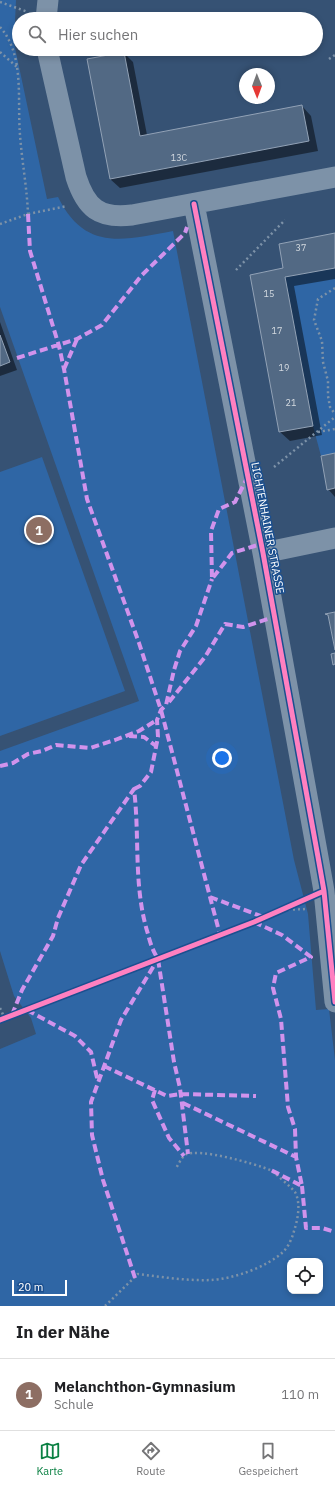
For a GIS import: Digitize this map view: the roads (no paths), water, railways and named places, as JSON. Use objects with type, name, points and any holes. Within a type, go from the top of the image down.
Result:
[{"type":"street","points":[[47,12],[48,0]]},
{"type":"street","points":[[49,56],[76,177],[86,201],[97,210],[118,217],[164,210],[335,177]]},
{"type":"street","name":"LICHTENHAINER STRASSE","points":[[194,204],[263,553],[318,857],[330,889],[335,1002]]},
{"type":"street","points":[[263,553],[335,538]]},
{"type":"place","name":"Melanchthon-Gymnasium","points":[[39,530]]}]
